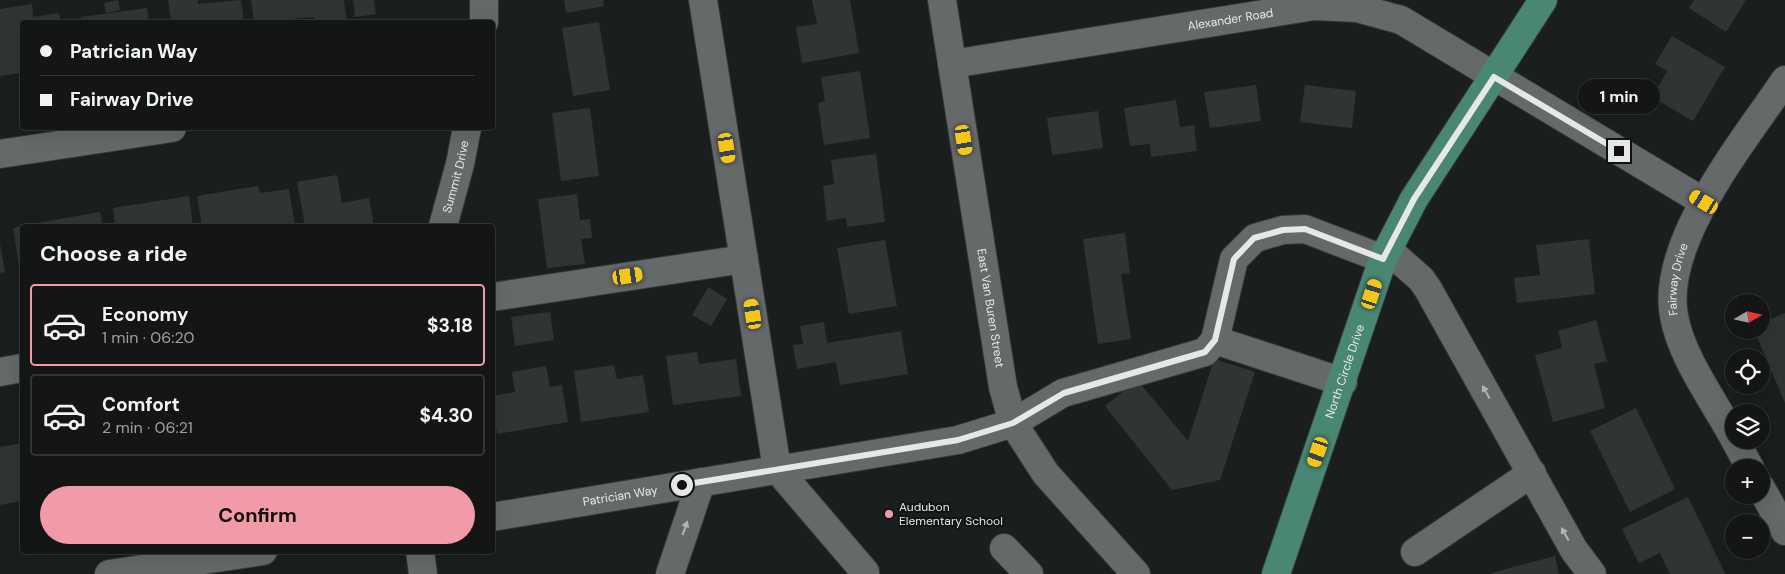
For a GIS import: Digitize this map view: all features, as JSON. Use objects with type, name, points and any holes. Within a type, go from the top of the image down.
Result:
[{"type":"main road","name":"North Circle Drive","points":[[1276,574],[1386,255],[1414,199],[1543,0]]},
{"type":"street","points":[[484,0],[484,20]]},
{"type":"street","points":[[704,0],[777,469],[865,572]]},
{"type":"street","name":"East Van Buren Street","points":[[942,0],[1003,387],[1013,423],[1046,474],[1136,574]]},
{"type":"street","name":"Alexander Road","points":[[952,64],[1314,6],[1357,8],[1401,20],[1444,44],[1494,77]]},
{"type":"street","points":[[1494,77],[1704,202]]},
{"type":"street","name":"Fairway Drive","points":[[1725,423],[1683,346],[1674,316],[1672,288],[1676,262],[1704,202],[1785,80]]},
{"type":"street","points":[[0,154],[159,130]]},
{"type":"street","name":"Summit Drive","points":[[444,224],[460,164],[467,130]]},
{"type":"street","points":[[1343,382],[1215,340],[1234,259],[1254,238],[1283,230],[1305,229],[1386,255],[1421,279],[1574,550],[1592,574]]},
{"type":"street","points":[[495,297],[744,259]]},
{"type":"street","name":"Patrician Way","points":[[495,516],[958,440],[1013,423],[1064,393],[1205,352],[1215,340]]},
{"type":"street","points":[[0,372],[20,368]]},
{"type":"street","points":[[1415,552],[1532,473]]},
{"type":"street","points":[[670,574],[702,482]]},
{"type":"street","points":[[1770,504],[1785,531]]},
{"type":"street","points":[[1004,548],[1029,574]]},
{"type":"street","points":[[109,574],[242,554]]},
{"type":"street","points":[[420,554],[423,574]]},
{"type":"building","points":[[118,0],[120,10],[106,13],[104,3]]},
{"type":"building","points":[[168,0],[198,0],[198,4],[241,0],[244,20],[171,20]]},
{"type":"building","points":[[251,0],[344,0],[347,20],[315,20],[314,17],[254,20]]},
{"type":"building","points":[[353,0],[374,0],[376,14],[355,17]]},
{"type":"building","points":[[564,0],[603,0],[604,6],[566,13]]},
{"type":"building","points":[[812,0],[850,0],[859,53],[802,63],[796,27],[817,24]]},
{"type":"building","points":[[1694,0],[1746,0],[1726,32],[1689,8]]},
{"type":"building","points":[[32,4],[33,17],[59,13],[61,20],[20,20],[20,73],[0,76],[0,9]]},
{"type":"building","points":[[147,8],[149,20],[81,20],[81,17]]},
{"type":"building","points":[[599,22],[610,90],[573,96],[562,28]]},
{"type":"building","points":[[1672,36],[1725,67],[1693,121],[1652,97],[1667,71],[1655,64]]},
{"type":"building","points":[[860,71],[870,138],[824,145],[818,103],[825,101],[821,77]]},
{"type":"building","points":[[1256,85],[1261,121],[1210,128],[1204,92]]},
{"type":"building","points":[[1305,85],[1356,91],[1352,128],[1300,122]]},
{"type":"building","points":[[1176,100],[1180,127],[1194,125],[1197,151],[1151,157],[1150,144],[1130,146],[1124,108]]},
{"type":"building","points":[[590,108],[599,176],[561,181],[552,113]]},
{"type":"building","points":[[1098,111],[1103,148],[1052,155],[1047,118]]},
{"type":"building","points":[[876,154],[885,222],[847,227],[846,218],[827,221],[823,186],[834,184],[831,160]]},
{"type":"building","points":[[337,175],[342,203],[369,198],[374,224],[305,224],[297,182]]},
{"type":"building","points":[[258,186],[260,193],[289,189],[295,224],[202,224],[197,196]]},
{"type":"building","points":[[577,194],[580,220],[590,219],[592,238],[581,239],[585,264],[547,268],[538,199]]},
{"type":"building","points":[[189,196],[193,224],[115,224],[113,208]]},
{"type":"building","points":[[100,212],[103,224],[32,224]]},
{"type":"building","points":[[20,226],[20,274],[13,228]]},
{"type":"building","points":[[1125,233],[1130,273],[1121,274],[1131,339],[1098,344],[1083,239]]},
{"type":"building","points":[[1589,239],[1595,294],[1517,303],[1514,278],[1540,275],[1536,245]]},
{"type":"building","points":[[885,240],[897,306],[849,314],[837,248]]},
{"type":"building","points":[[0,244],[5,272],[0,273]]},
{"type":"building","points":[[708,287],[727,299],[711,326],[692,315]]},
{"type":"building","points":[[550,312],[554,340],[515,346],[511,317]]},
{"type":"building","points":[[1785,313],[1785,403],[1770,368],[1770,349],[1762,349],[1758,339],[1770,339],[1770,319]]},
{"type":"building","points":[[1596,320],[1607,361],[1594,364],[1605,408],[1553,422],[1535,355],[1562,348],[1558,331]]},
{"type":"building","points":[[824,322],[827,343],[901,331],[908,374],[840,385],[836,362],[797,369],[793,345],[803,344],[800,326]]},
{"type":"building","points":[[697,352],[699,364],[736,359],[741,396],[673,405],[666,356]]},
{"type":"building","points":[[1214,359],[1255,372],[1220,480],[1172,490],[1105,406],[1137,380],[1188,441]]},
{"type":"building","points":[[614,365],[617,379],[643,375],[649,412],[581,422],[574,371]]},
{"type":"building","points":[[546,366],[550,387],[562,385],[568,422],[497,434],[495,395],[515,392],[512,372]]},
{"type":"building","points":[[1636,408],[1675,489],[1630,512],[1590,431]]},
{"type":"building","points":[[20,443],[20,501],[0,505],[0,447]]},
{"type":"building","points":[[1688,497],[1725,573],[1723,574],[1670,574],[1660,553],[1639,563],[1622,529]]},
{"type":"building","points":[[1555,556],[1559,574],[1491,574],[1491,573]]},
{"type":"place","name":"Audubon Elementary School","points":[[889,514]]},
{"type":"route","points":[[682,485],[958,440],[1013,423],[1064,393],[1205,352],[1215,340],[1234,259],[1254,238],[1283,230],[1305,229],[1383,259],[1414,199],[1494,77],[1619,151]]}]
